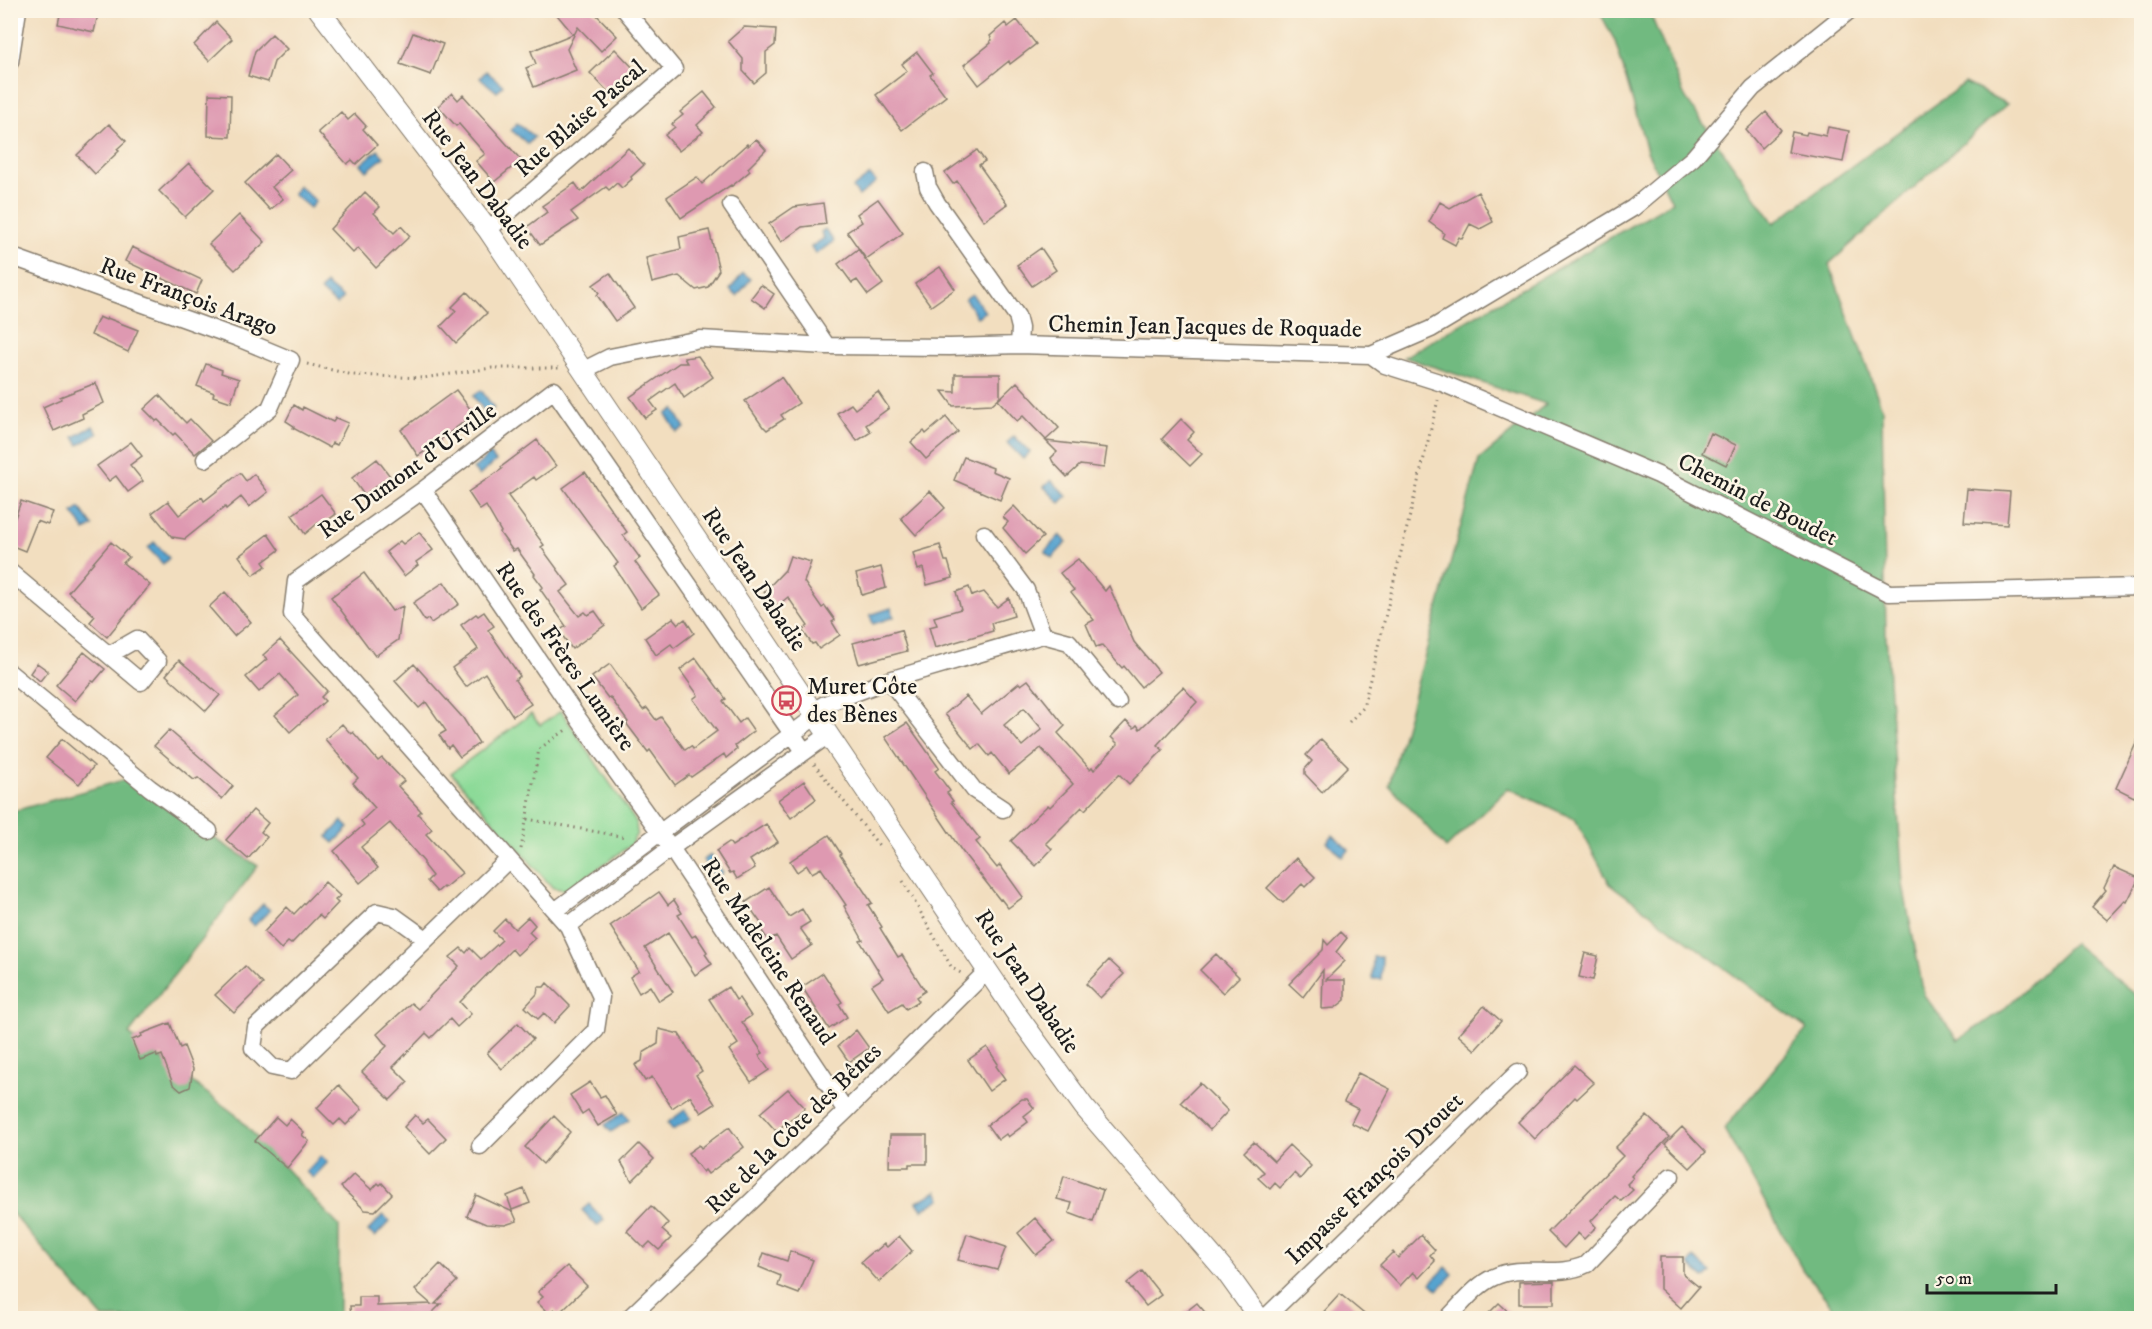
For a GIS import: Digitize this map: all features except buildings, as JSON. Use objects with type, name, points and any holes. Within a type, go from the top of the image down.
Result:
[{"type":"street","points":[[10,62],[18,10]]},
{"type":"street","name":"Rue Jean Dabadie","points":[[318,10],[488,230],[1018,1016],[1084,1107],[1226,1272],[1259,1318]]},
{"type":"street","name":"Rue Blaise Pascal","points":[[488,230],[674,69],[625,10]]},
{"type":"street","name":"Chemin Jean Jacques de Roquade","points":[[582,371],[610,357],[700,339],[827,346],[1019,345],[1371,355],[1431,329],[1633,208],[1693,159],[1753,88],[1850,10]]},
{"type":"street","name":"Chemin Jean Jacques de Roquade","points":[[925,172],[928,187],[937,203],[1017,316],[1020,328],[1019,345]]},
{"type":"street","points":[[731,205],[827,346]]},
{"type":"street","name":"Rue François Arago","points":[[10,256],[238,338],[291,360],[270,408],[205,459]]},
{"type":"street","name":"Chemin de Boudet","points":[[1371,355],[1385,365],[1442,383],[1658,475],[1889,593],[2142,587]]},
{"type":"street","name":"Rue Dumont d'Urville","points":[[480,1146],[596,1030],[601,997],[568,926],[292,614],[296,581],[423,490],[554,390],[804,751]]},
{"type":"street","name":"Rue des Frères Lumière","points":[[423,490],[580,721],[654,837],[671,848]]},
{"type":"street","points":[[984,534],[1026,591],[1043,635]]},
{"type":"street","points":[[10,572],[109,655]]},
{"type":"street","points":[[555,910],[792,735],[825,704],[889,680],[1043,635],[1069,642],[1118,702]]},
{"type":"street","points":[[10,673],[150,788],[209,831]]},
{"type":"street","points":[[889,680],[974,790],[1003,809]]},
{"type":"street","points":[[568,926],[671,848],[828,735]]},
{"type":"street","name":"Rue Madeleine Renaud","points":[[671,848],[846,1111]]},
{"type":"street","points":[[426,939],[394,916],[377,912],[256,1027],[254,1048],[272,1067],[291,1071],[426,939],[512,865]]},
{"type":"street","name":"Rue de la Côte des Bênes","points":[[629,1318],[846,1111],[988,970]]},
{"type":"street","name":"Impasse François Drouet","points":[[1264,1318],[1518,1072]]},
{"type":"street","points":[[1448,1318],[1480,1286],[1493,1277],[1506,1273],[1563,1272],[1587,1264],[1671,1176]]},
{"type":"path","points":[[291,360],[353,375],[423,378],[492,368],[552,367],[582,371]]},
{"type":"path","points":[[1349,722],[1363,708],[1442,383]]},
{"type":"path","points":[[512,865],[527,819],[539,749],[580,721]]},
{"type":"path","points":[[527,819],[654,837]]},
{"type":"green space","points":[[1599,11],[1649,11],[1686,99],[1774,223],[1965,83],[2007,104],[1829,264],[1882,409],[1886,635],[1903,885],[1924,995],[1958,1040],[2001,1012],[2073,943],[2141,999],[2142,1312],[2139,1316],[2141,1318],[1841,1318],[1802,1268],[1724,1129],[1807,1029],[1610,884],[1575,819],[1508,788],[1446,848],[1389,785],[1479,460],[1546,404],[1404,357],[1672,202],[1647,151],[1615,41]]},
{"type":"green space","points":[[561,711],[636,822],[637,833],[631,845],[567,890],[553,888],[451,773],[531,714],[540,725]]},
{"type":"green space","points":[[123,780],[258,866],[129,1034],[236,1115],[339,1226],[339,1318],[103,1318],[11,1212],[10,812]]},
{"type":"water","points":[[486,71],[503,85],[497,92],[480,78]]},
{"type":"water","points":[[517,123],[534,137],[528,144],[511,130]]},
{"type":"water","points":[[378,150],[384,157],[367,171],[361,164]]},
{"type":"water","points":[[870,175],[876,182],[859,196],[853,188]]},
{"type":"water","points":[[299,186],[316,201],[310,208],[293,194]]},
{"type":"water","points":[[825,229],[834,241],[816,254],[811,247],[824,238],[821,232]]},
{"type":"water","points":[[743,273],[751,279],[737,296],[730,290]]},
{"type":"water","points":[[326,284],[343,298],[337,305],[320,291]]},
{"type":"water","points":[[972,294],[985,312],[977,317],[965,299]]},
{"type":"water","points":[[481,390],[494,408],[486,413],[473,396]]},
{"type":"water","points":[[674,409],[685,428],[677,432],[666,414]]},
{"type":"water","points":[[93,426],[98,434],[79,445],[74,437]]},
{"type":"water","points":[[1014,436],[1030,452],[1023,459],[1007,443]]},
{"type":"water","points":[[490,454],[496,461],[479,476],[473,469]]},
{"type":"water","points":[[1051,480],[1067,496],[1060,503],[1044,487]]},
{"type":"water","points":[[80,508],[93,526],[85,531],[73,513]]},
{"type":"water","points":[[1060,535],[1067,542],[1052,558],[1045,551]]},
{"type":"water","points":[[154,542],[169,558],[163,564],[148,548]]},
{"type":"water","points":[[891,608],[894,617],[873,624],[870,615]]},
{"type":"water","points":[[342,821],[349,828],[334,843],[327,837]]},
{"type":"water","points":[[1333,835],[1349,850],[1343,857],[1327,842]]},
{"type":"water","points":[[711,855],[723,873],[716,878],[703,860]]},
{"type":"water","points":[[263,904],[270,910],[254,926],[248,920]]},
{"type":"water","points":[[1373,957],[1382,957],[1381,979],[1372,979]]},
{"type":"water","points":[[685,1110],[691,1118],[673,1130],[667,1123]]},
{"type":"water","points":[[624,1112],[629,1120],[611,1132],[605,1125]]},
{"type":"water","points":[[321,1156],[328,1162],[313,1178],[306,1172]]},
{"type":"water","points":[[937,1191],[941,1199],[922,1210],[917,1202]]},
{"type":"water","points":[[589,1204],[604,1220],[597,1226],[582,1210]]},
{"type":"water","points":[[383,1215],[390,1221],[375,1237],[368,1231]]},
{"type":"water","points":[[1694,1258],[1711,1272],[1705,1279],[1689,1265]]},
{"type":"water","points":[[1446,1267],[1453,1274],[1438,1290],[1431,1283]]},
{"type":"place","name":"Muret Côte des Bènes","points":[[786,700]]}]
